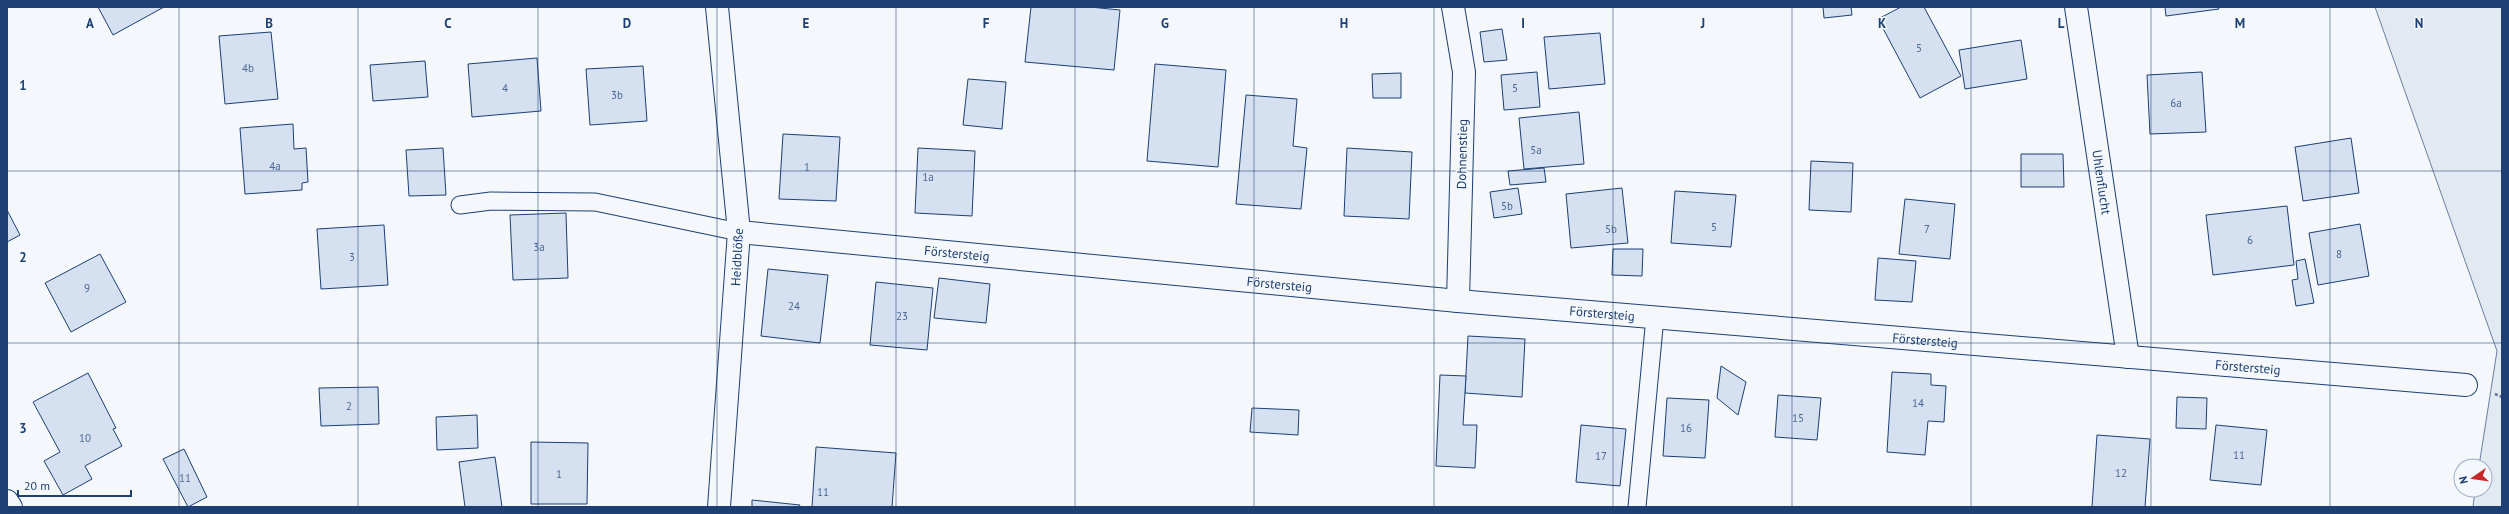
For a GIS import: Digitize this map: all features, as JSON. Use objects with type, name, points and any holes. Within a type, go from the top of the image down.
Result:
[{"type":"street","name":"Heidblöße","points":[[717,7],[739,232],[719,507]]},
{"type":"street","name":"Dohnenstieg","points":[[1453,7],[1464,72],[1458,301]]},
{"type":"street","name":"Uhlenflucht","points":[[2076,7],[2128,356]]},
{"type":"street","name":"Förstersteig","points":[[739,232],[1458,301],[2466,385]]},
{"type":"street","points":[[7,501],[10,507]]},
{"type":"lane","points":[[460,204],[491,201],[595,202],[739,232]]},
{"type":"lane","points":[[1637,507],[1655,317]]},
{"type":"shaded area","points":[[2375,7],[2502,7],[2502,507],[2473,507],[2474,498],[2493,498],[2493,458],[2480,458],[2497,351]]},
{"type":"building","points":[[98,7],[164,7],[113,35]]},
{"type":"building","points":[[1031,7],[1090,7],[1120,10],[1114,70],[1025,62]]},
{"type":"building","points":[[1823,7],[1851,7],[1852,15],[1824,18]]},
{"type":"building","points":[[1901,7],[1924,7],[1961,76],[1920,98],[1878,19]]},
{"type":"building","points":[[2165,7],[2218,7],[2219,9],[2166,16]]},
{"type":"building","points":[[1502,29],[1507,60],[1484,62],[1480,32]]},
{"type":"building","points":[[271,32],[278,99],[225,104],[219,36]]},
{"type":"building","points":[[1600,33],[1605,84],[1549,89],[1544,37]]},
{"type":"building","points":[[2021,40],[2027,79],[1965,89],[1959,50]]},
{"type":"building","points":[[537,58],[541,111],[472,117],[468,64]]},
{"type":"building","points":[[425,61],[428,97],[373,101],[370,65]]},
{"type":"building","points":[[1155,64],[1226,70],[1218,167],[1147,161]]},
{"type":"building","points":[[643,66],[647,121],[590,125],[586,69]]},
{"type":"building","points":[[1537,72],[1540,107],[1504,110],[1501,75]]},
{"type":"building","points":[[2202,72],[2206,132],[2150,134],[2147,75]]},
{"type":"building","points":[[1401,73],[1401,98],[1373,98],[1372,74]]},
{"type":"building","points":[[968,79],[1006,82],[1002,129],[963,125]]},
{"type":"building","points":[[1246,95],[1297,99],[1293,146],[1307,148],[1301,209],[1236,204]]},
{"type":"building","points":[[1579,112],[1584,164],[1524,169],[1519,118]]},
{"type":"building","points":[[293,124],[294,149],[306,148],[308,182],[302,183],[302,190],[245,194],[240,128]]},
{"type":"building","points":[[783,134],[840,137],[836,201],[779,199]]},
{"type":"building","points":[[2351,138],[2359,193],[2303,201],[2295,147]]},
{"type":"building","points":[[443,148],[446,195],[409,196],[406,150]]},
{"type":"building","points":[[918,148],[975,151],[972,216],[915,213]]},
{"type":"building","points":[[1347,148],[1412,152],[1409,219],[1344,216]]},
{"type":"building","points":[[2021,154],[2063,154],[2064,187],[2021,187]]},
{"type":"building","points":[[1811,161],[1853,163],[1851,212],[1809,210]]},
{"type":"building","points":[[1544,168],[1546,182],[1510,185],[1508,171]]},
{"type":"building","points":[[1518,188],[1522,214],[1494,218],[1490,192]]},
{"type":"building","points":[[1622,188],[1628,243],[1571,248],[1566,194]]},
{"type":"building","points":[[1675,191],[1736,195],[1731,247],[1671,243]]},
{"type":"building","points":[[1905,199],[1955,204],[1950,259],[1899,254]]},
{"type":"building","points":[[2287,206],[2294,265],[2213,275],[2206,215]]},
{"type":"building","points":[[7,210],[20,235],[7,242]]},
{"type":"building","points":[[566,213],[568,278],[513,280],[510,215]]},
{"type":"building","points":[[2360,224],[2369,276],[2318,285],[2309,233]]},
{"type":"building","points":[[384,225],[388,285],[321,289],[317,229]]},
{"type":"building","points":[[1613,249],[1643,249],[1642,276],[1612,275]]},
{"type":"building","points":[[100,254],[126,302],[71,332],[45,283]]},
{"type":"building","points":[[1878,258],[1916,261],[1912,302],[1875,300]]},
{"type":"building","points":[[2305,259],[2314,303],[2296,306],[2292,280],[2298,279],[2296,261]]},
{"type":"building","points":[[768,269],[828,275],[820,343],[761,336]]},
{"type":"building","points":[[939,278],[990,284],[986,323],[934,318]]},
{"type":"building","points":[[876,282],[933,288],[927,350],[870,345]]},
{"type":"building","points":[[1468,336],[1525,339],[1522,397],[1465,393]]},
{"type":"building","points":[[1721,366],[1746,382],[1738,415],[1717,398]]},
{"type":"building","points":[[1892,372],[1931,374],[1931,385],[1946,386],[1944,422],[1928,421],[1925,455],[1887,452]]},
{"type":"building","points":[[88,373],[116,428],[113,429],[122,446],[85,466],[92,479],[63,495],[44,461],[60,452],[33,402]]},
{"type":"building","points":[[1440,375],[1466,376],[1463,425],[1477,425],[1475,468],[1436,466]]},
{"type":"building","points":[[378,387],[379,424],[321,426],[319,388]]},
{"type":"building","points":[[1778,395],[1821,398],[1817,440],[1775,437]]},
{"type":"building","points":[[2177,397],[2207,398],[2206,429],[2176,428]]},
{"type":"building","points":[[1667,398],[1709,400],[1705,458],[1663,456]]},
{"type":"building","points":[[1252,408],[1299,410],[1298,435],[1250,432]]},
{"type":"building","points":[[477,415],[478,448],[437,450],[436,417]]},
{"type":"building","points":[[1581,425],[1626,429],[1620,486],[1576,482]]},
{"type":"building","points":[[2216,425],[2267,430],[2261,485],[2210,480]]},
{"type":"building","points":[[2097,435],[2150,439],[2145,507],[2092,507]]},
{"type":"building","points":[[531,442],[588,443],[587,504],[531,504]]},
{"type":"building","points":[[816,447],[896,453],[892,507],[812,507]]},
{"type":"building","points":[[184,449],[207,497],[188,507],[163,459]]},
{"type":"building","points":[[495,457],[502,507],[465,507],[459,462]]},
{"type":"building","points":[[752,500],[800,505],[799,507],[752,507]]}]
